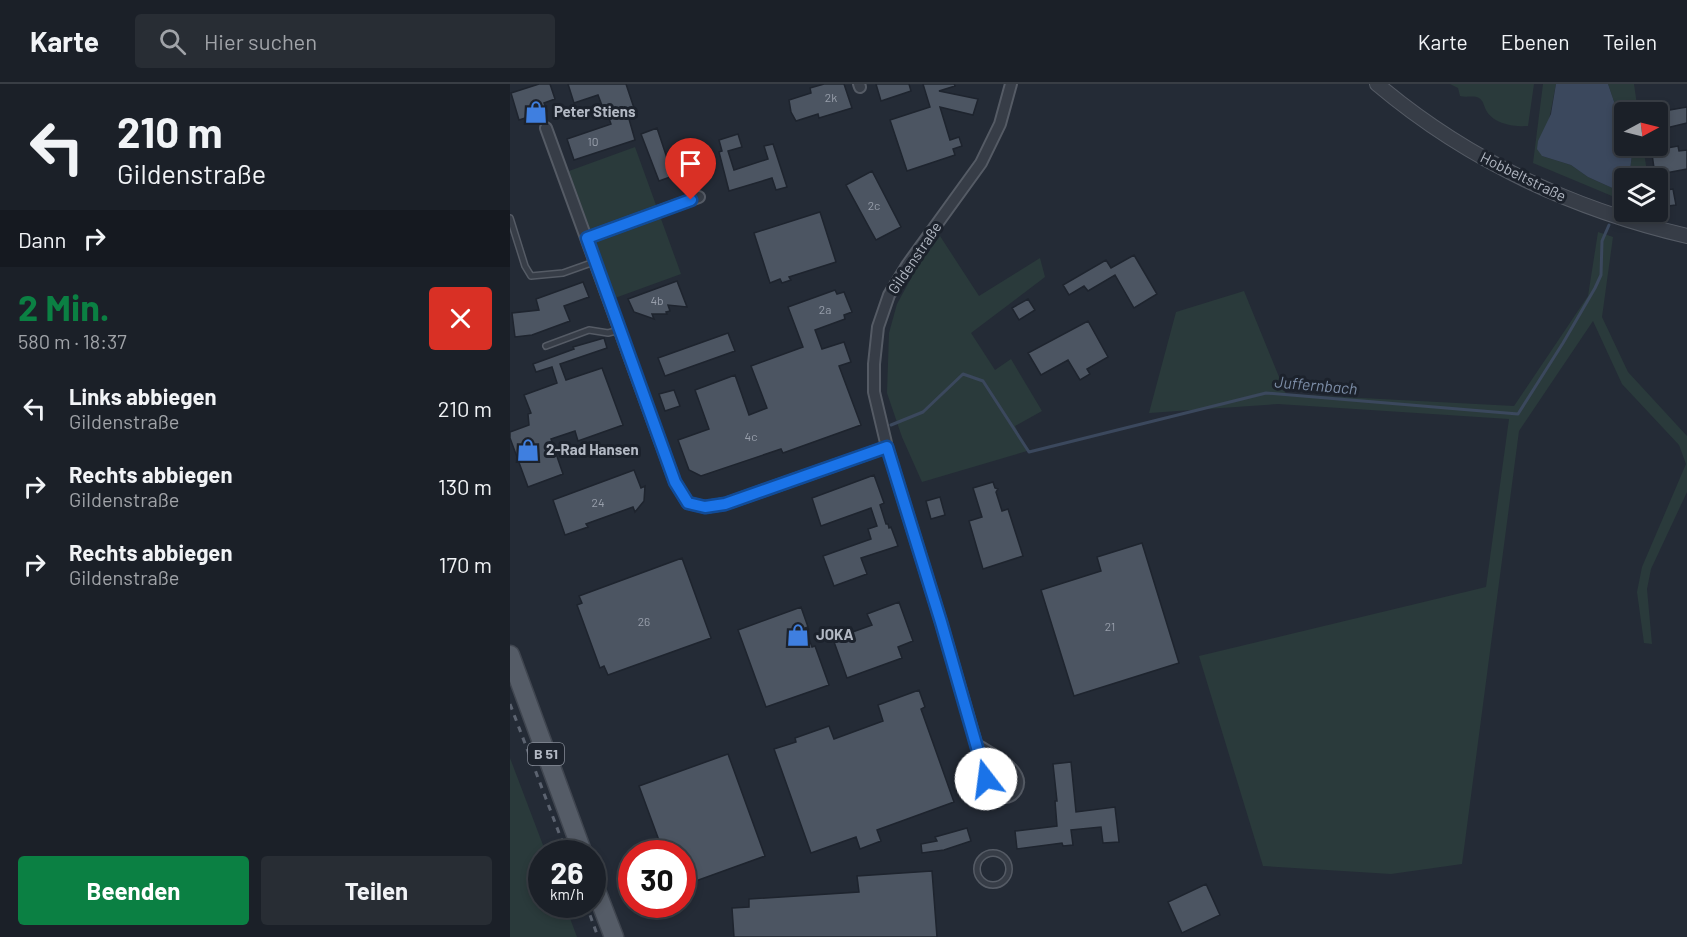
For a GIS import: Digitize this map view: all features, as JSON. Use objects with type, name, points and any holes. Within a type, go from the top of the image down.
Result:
[{"type":"main road","name":"B 51","points":[[510,655],[578,840]]},
{"type":"main road","points":[[606,916],[614,937]]},
{"type":"street","name":"Gildenstraße","points":[[977,745],[1015,771],[1019,781],[1017,789],[1011,796],[1002,798],[991,795],[887,447],[874,392],[873,364],[878,327],[889,295],[908,264],[981,163],[1000,124],[1011,84]]},
{"type":"street","name":"Hobbeltstraße","points":[[1377,84],[1445,136],[1500,168],[1556,195],[1605,213],[1687,236]]},
{"type":"street","points":[[546,128],[675,482],[688,503],[705,507],[725,504],[887,447]]},
{"type":"street","points":[[587,238],[699,197]]},
{"type":"lane","points":[[510,218],[525,266],[531,276],[563,273],[596,262]]},
{"type":"lane","points":[[546,346],[587,330],[608,333],[620,330]]},
{"type":"lane","points":[[993,853],[1004,857],[1009,866],[1006,879],[995,885],[987,884],[982,880],[977,871],[981,857],[993,853]]},
{"type":"shaded area","points":[[1450,84],[1534,84],[1528,126],[1510,125],[1494,119],[1489,115],[1480,99],[1460,96],[1458,88]]},
{"type":"shaded area","points":[[1543,84],[1556,84],[1542,156],[1571,165],[1588,177],[1614,189],[1614,197],[1533,163]]},
{"type":"shaded area","points":[[1608,84],[1634,84],[1637,102],[1614,102]]},
{"type":"shaded area","points":[[635,147],[681,274],[615,298],[569,171]]},
{"type":"shaded area","points":[[1632,156],[1645,156],[1646,168],[1630,168]]},
{"type":"shaded area","points":[[1598,232],[1613,237],[1602,317],[1628,372],[1687,436],[1687,492],[1651,569],[1647,589],[1652,644],[1644,643],[1637,592],[1642,567],[1686,464],[1679,445],[1622,384],[1593,321],[1519,431],[1462,864],[1391,874],[1263,866],[1199,656],[1486,587],[1509,419],[1278,404],[1149,413],[1176,312],[1244,291],[1286,394],[1514,406],[1588,296]]},
{"type":"shaded area","points":[[940,236],[979,296],[1040,258],[1045,277],[971,333],[995,370],[1011,359],[1042,411],[1015,426],[1027,451],[922,482],[902,437],[887,393],[889,333],[897,304],[916,269]]},
{"type":"shaded area","points":[[510,758],[541,840],[528,840],[528,918],[570,918],[577,937],[510,937]]},
{"type":"water","points":[[1556,84],[1608,84],[1614,102],[1614,156],[1632,156],[1630,168],[1614,168],[1614,189],[1588,177],[1571,165],[1542,156],[1537,149],[1538,141],[1551,114]]},
{"type":"building","points":[[539,84],[550,84],[555,99],[544,103],[547,111],[519,120],[511,93]]},
{"type":"building","points":[[568,84],[626,84],[637,117],[629,119],[635,140],[574,160],[567,139],[611,124],[598,95],[574,103]]},
{"type":"building","points":[[824,84],[844,84],[852,108],[819,118],[818,114],[796,121],[791,112],[789,100],[811,93],[810,88]]},
{"type":"building","points":[[876,84],[909,84],[911,91],[881,101]]},
{"type":"building","points":[[923,84],[954,84],[955,86],[939,91],[978,99],[973,115],[940,107],[950,140],[959,137],[962,146],[953,149],[955,155],[907,171],[890,120],[930,107]]},
{"type":"building","points":[[1687,107],[1687,123],[1668,128],[1668,110]]},
{"type":"building","points":[[657,128],[673,176],[659,181],[641,134]]},
{"type":"building","points":[[738,134],[742,147],[728,151],[734,170],[768,159],[764,146],[773,144],[787,187],[776,190],[772,178],[729,191],[719,152],[722,151],[719,140]]},
{"type":"building","points":[[1678,146],[1679,151],[1687,150],[1687,169],[1668,173],[1668,168],[1654,168],[1652,156],[1668,156],[1668,148]]},
{"type":"building","points":[[872,171],[901,227],[876,240],[846,185]]},
{"type":"building","points":[[1673,189],[1676,205],[1668,206],[1668,190]]},
{"type":"building","points":[[820,212],[836,262],[789,277],[791,280],[782,283],[780,279],[770,283],[754,233]]},
{"type":"building","points":[[1134,255],[1157,294],[1134,308],[1115,275],[1088,291],[1084,286],[1069,295],[1063,285],[1106,260],[1111,268]]},
{"type":"building","points":[[677,281],[687,307],[668,305],[670,311],[666,312],[667,314],[652,314],[654,319],[634,312],[628,299]]},
{"type":"building","points":[[583,282],[589,297],[564,306],[570,321],[532,335],[515,337],[512,313],[539,310],[536,299]]},
{"type":"building","points":[[835,290],[837,294],[844,292],[852,312],[844,315],[845,319],[815,330],[822,349],[844,342],[851,362],[839,366],[861,425],[783,453],[781,449],[701,476],[689,470],[678,440],[709,429],[695,390],[735,375],[749,415],[767,408],[751,366],[803,347],[788,307]]},
{"type":"building","points":[[1028,299],[1035,310],[1019,320],[1012,308]]},
{"type":"building","points":[[1088,321],[1108,357],[1087,369],[1090,374],[1080,380],[1068,360],[1041,375],[1028,353]]},
{"type":"building","points":[[728,333],[735,351],[665,376],[658,358]]},
{"type":"building","points":[[604,338],[607,348],[560,364],[566,380],[602,368],[623,425],[578,441],[575,431],[551,439],[563,474],[528,487],[510,438],[510,432],[529,425],[528,414],[531,413],[524,395],[557,383],[552,367],[536,372],[533,364],[574,349],[573,347]]},
{"type":"building","points":[[674,390],[680,406],[665,411],[659,394]]},
{"type":"building","points":[[634,470],[641,488],[645,486],[644,501],[635,512],[633,507],[586,524],[588,527],[565,535],[553,500]]},
{"type":"building","points":[[874,475],[884,503],[880,505],[886,524],[889,528],[891,527],[898,546],[861,558],[867,574],[834,586],[823,556],[871,539],[868,529],[877,526],[871,508],[821,526],[812,498]]},
{"type":"building","points":[[993,482],[995,488],[998,489],[996,492],[1002,511],[1008,509],[1023,556],[983,569],[969,521],[982,517],[973,488]]},
{"type":"building","points":[[940,497],[945,515],[931,519],[926,501]]},
{"type":"building","points":[[1142,543],[1179,663],[1074,696],[1041,590],[1101,571],[1097,557]]},
{"type":"building","points":[[682,558],[711,638],[608,675],[604,666],[600,668],[577,605],[582,603],[579,596]]},
{"type":"building","points":[[899,602],[913,641],[898,647],[902,658],[847,678],[833,639],[872,625],[867,614]]},
{"type":"building","points":[[801,607],[808,627],[805,628],[812,647],[815,646],[829,685],[766,707],[738,630]]},
{"type":"building","points":[[919,690],[925,707],[921,709],[954,802],[877,830],[881,841],[860,849],[856,837],[811,853],[774,749],[796,742],[795,738],[829,726],[834,739],[883,721],[878,705]]},
{"type":"building","points":[[728,754],[765,856],[696,881],[696,840],[659,840],[639,786]]},
{"type":"building","points":[[1071,762],[1076,812],[1115,807],[1119,842],[1103,843],[1101,827],[1071,830],[1073,845],[1063,846],[1062,843],[1017,849],[1015,831],[1057,826],[1053,764]]},
{"type":"building","points":[[967,828],[971,841],[944,850],[922,853],[921,844],[937,841],[935,837]]},
{"type":"building","points":[[932,871],[937,937],[734,937],[732,908],[749,907],[749,899],[859,892],[857,876]]},
{"type":"building","points":[[1206,884],[1220,915],[1182,933],[1168,902]]},
{"type":"waterway","name":"Juffernbach","points":[[891,425],[923,412],[963,374],[983,381],[1029,452],[1266,393],[1518,414],[1595,288],[1601,275],[1602,241],[1609,225]]},
{"type":"railway","points":[[510,704],[562,840]]},
{"type":"railway","points":[[591,918],[598,937]]},
{"type":"place","name":"Peter Stiens","points":[[536,112]]},
{"type":"place","name":"2-Rad Hansen","points":[[528,450]]},
{"type":"place","name":"JOKA","points":[[798,635]]},
{"type":"route","points":[[691,200],[587,238],[675,482],[688,503],[705,507],[725,504],[887,447],[986,779]]}]
